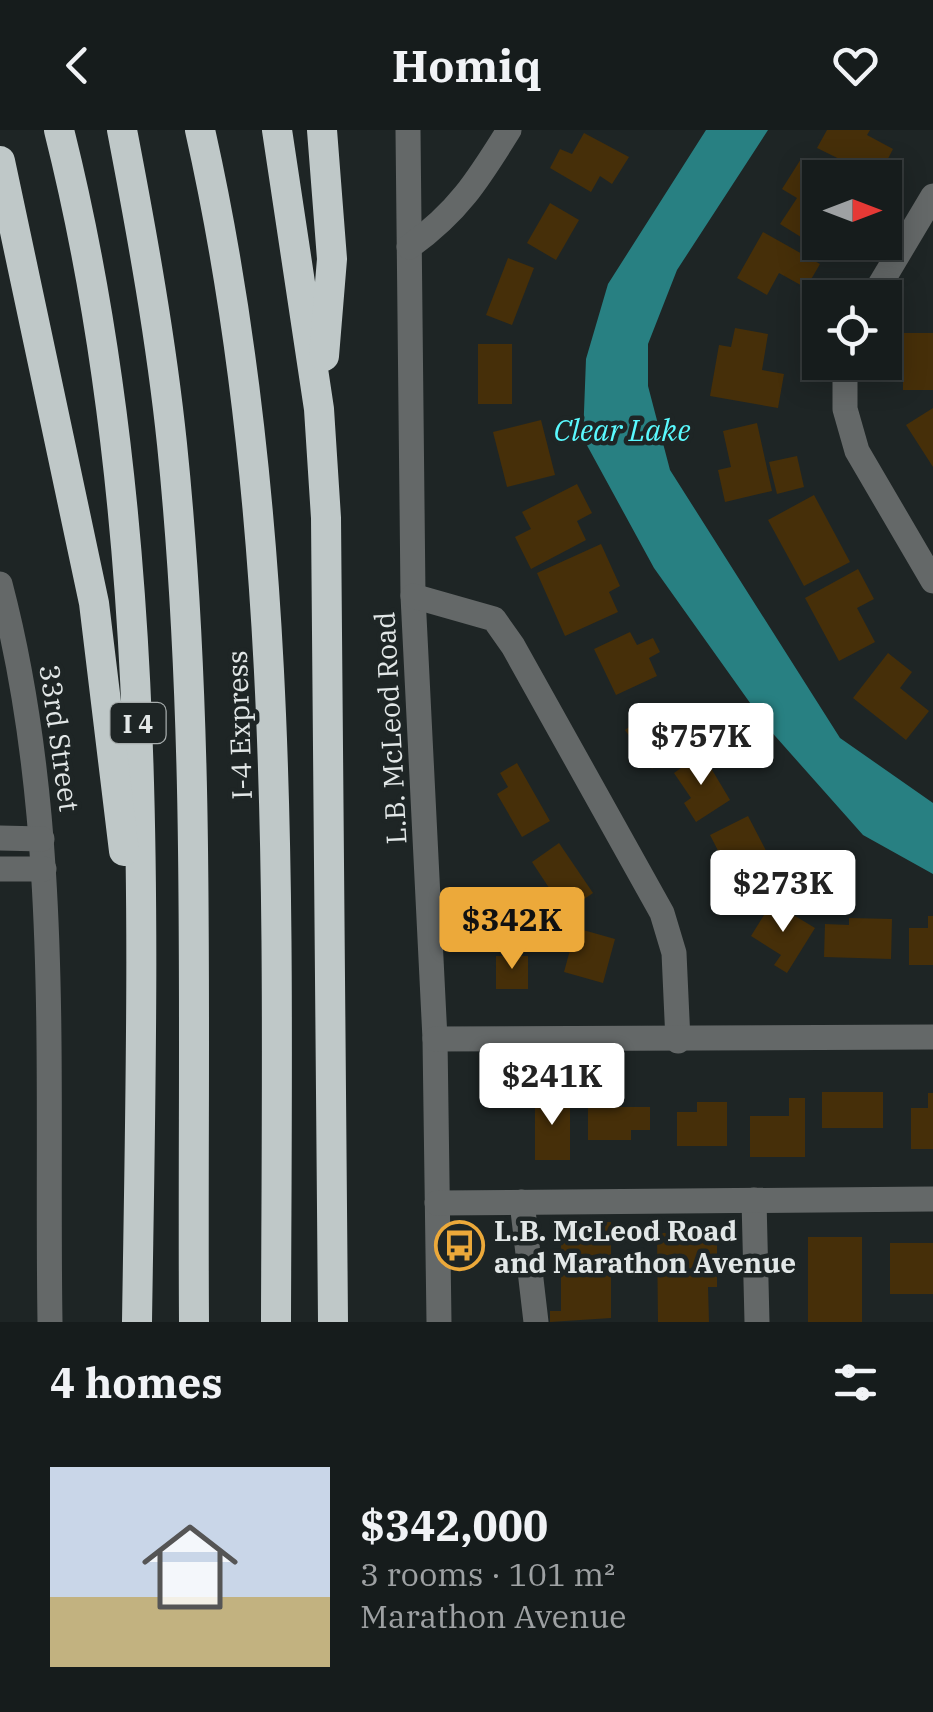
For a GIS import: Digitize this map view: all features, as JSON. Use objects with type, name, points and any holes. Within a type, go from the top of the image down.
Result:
[{"type":"highway","name":"I 4","points":[[59,130],[104,354],[130,563],[140,780],[137,1322]]},
{"type":"highway","name":"I-4 Express","points":[[122,130],[169,423],[183,584],[190,756],[194,1322]]},
{"type":"highway","name":"I-4 Express","points":[[200,130],[223,233],[267,619],[277,884],[276,1322]]},
{"type":"highway","points":[[277,130],[319,409],[330,646],[334,1322]]},
{"type":"highway","points":[[319,409],[332,258],[322,130]]},
{"type":"highway","points":[[0,161],[94,604],[123,843],[141,1057]]},
{"type":"street","name":"L.B. McLeod Road","points":[[408,130],[413,596],[435,1039],[438,1322]]},
{"type":"street","points":[[409,247],[447,220],[472,190],[509,130]]},
{"type":"street","points":[[883,280],[933,196]]},
{"type":"street","points":[[846,380],[846,408],[857,452],[933,581]]},
{"type":"street","name":"33rd Street","points":[[0,584],[29,712],[42,839],[50,1322]]},
{"type":"street","points":[[413,596],[494,619],[514,646],[662,913],[674,953],[678,1042]]},
{"type":"street","points":[[0,838],[42,839]]},
{"type":"street","points":[[0,869],[44,869]]},
{"type":"street","points":[[435,1039],[678,1042],[933,1037]]},
{"type":"street","points":[[437,1203],[933,1199]]},
{"type":"street","points":[[754,1200],[756,1322]]},
{"type":"street","points":[[522,1202],[536,1322]]},
{"type":"water","name":"Clear Lake","points":[[706,130],[768,130],[677,270],[648,344],[648,386],[670,470],[840,738],[933,803],[933,874],[863,835],[768,728],[654,568],[583,438],[586,359],[608,284]]},
{"type":"building","points":[[827,130],[870,130],[867,135],[893,149],[887,160],[841,160],[817,148]]},
{"type":"building","points":[[584,133],[629,157],[612,184],[600,176],[591,192],[550,168],[560,149],[572,154]]},
{"type":"building","points":[[803,160],[802,238],[780,224],[797,198],[782,189]]},
{"type":"building","points":[[550,203],[579,220],[556,260],[527,243]]},
{"type":"building","points":[[763,232],[802,254],[802,260],[820,264],[811,280],[802,280],[802,286],[779,273],[767,295],[737,278]]},
{"type":"building","points":[[508,258],[534,268],[512,325],[486,315]]},
{"type":"building","points":[[735,328],[768,334],[762,370],[784,374],[778,408],[710,396],[719,345],[731,347]]},
{"type":"building","points":[[903,333],[933,333],[933,390],[903,390]]},
{"type":"building","points":[[478,344],[512,344],[512,404],[478,404]]},
{"type":"building","points":[[933,408],[933,467],[906,425]]},
{"type":"building","points":[[541,420],[555,475],[507,487],[493,432]]},
{"type":"building","points":[[757,423],[772,491],[725,502],[718,470],[731,467],[723,431]]},
{"type":"building","points":[[797,456],[804,487],[777,494],[769,462]]},
{"type":"building","points":[[577,484],[592,513],[577,521],[586,540],[531,569],[515,537],[531,529],[522,512]]},
{"type":"building","points":[[814,495],[850,562],[804,586],[768,520]]},
{"type":"building","points":[[601,544],[620,586],[609,592],[618,612],[565,636],[537,573]]},
{"type":"building","points":[[858,569],[874,599],[857,608],[875,642],[839,661],[805,598]]},
{"type":"building","points":[[630,632],[637,645],[653,638],[660,652],[649,658],[657,676],[616,695],[594,649]]},
{"type":"building","points":[[888,653],[912,672],[900,688],[929,711],[906,740],[853,698]]},
{"type":"building","points":[[654,709],[669,730],[678,724],[690,742],[652,769],[625,730]]},
{"type":"building","points":[[702,753],[730,800],[696,822],[684,803],[691,798],[674,773]]},
{"type":"building","points":[[517,763],[550,821],[522,837],[497,794],[508,787],[500,773]]},
{"type":"building","points":[[748,816],[774,866],[724,893],[716,878],[729,872],[710,835]]},
{"type":"building","points":[[559,843],[593,893],[565,912],[532,862]]},
{"type":"building","points":[[772,902],[815,928],[787,973],[774,965],[781,955],[751,936]]},
{"type":"building","points":[[928,916],[933,916],[933,965],[909,965],[909,928],[928,928]]},
{"type":"building","points":[[849,918],[892,919],[891,959],[824,957],[825,924],[849,925]]},
{"type":"building","points":[[576,928],[615,939],[603,983],[564,972]]},
{"type":"building","points":[[496,956],[528,956],[528,989],[496,989]]},
{"type":"building","points":[[822,1092],[883,1092],[883,1128],[822,1128]]},
{"type":"building","points":[[928,1093],[933,1093],[933,1149],[911,1149],[911,1108],[928,1108]]},
{"type":"building","points":[[588,1095],[614,1095],[614,1107],[650,1107],[650,1130],[631,1130],[631,1140],[588,1140]]},
{"type":"building","points":[[535,1096],[570,1096],[570,1160],[535,1160]]},
{"type":"building","points":[[789,1098],[805,1098],[805,1157],[750,1157],[750,1116],[789,1116]]},
{"type":"building","points":[[697,1102],[727,1102],[727,1146],[677,1146],[677,1112],[697,1112]]},
{"type":"building","points":[[561,1222],[611,1222],[611,1318],[550,1322],[550,1311],[561,1311]]},
{"type":"building","points":[[657,1233],[717,1233],[717,1287],[708,1287],[709,1322],[658,1322]]},
{"type":"building","points":[[808,1237],[862,1237],[862,1322],[808,1322]]},
{"type":"building","points":[[890,1243],[933,1243],[933,1294],[890,1294]]},
{"type":"place","name":"L.B. McLeod Road and Marathon Avenue","points":[[459,1246]]}]
